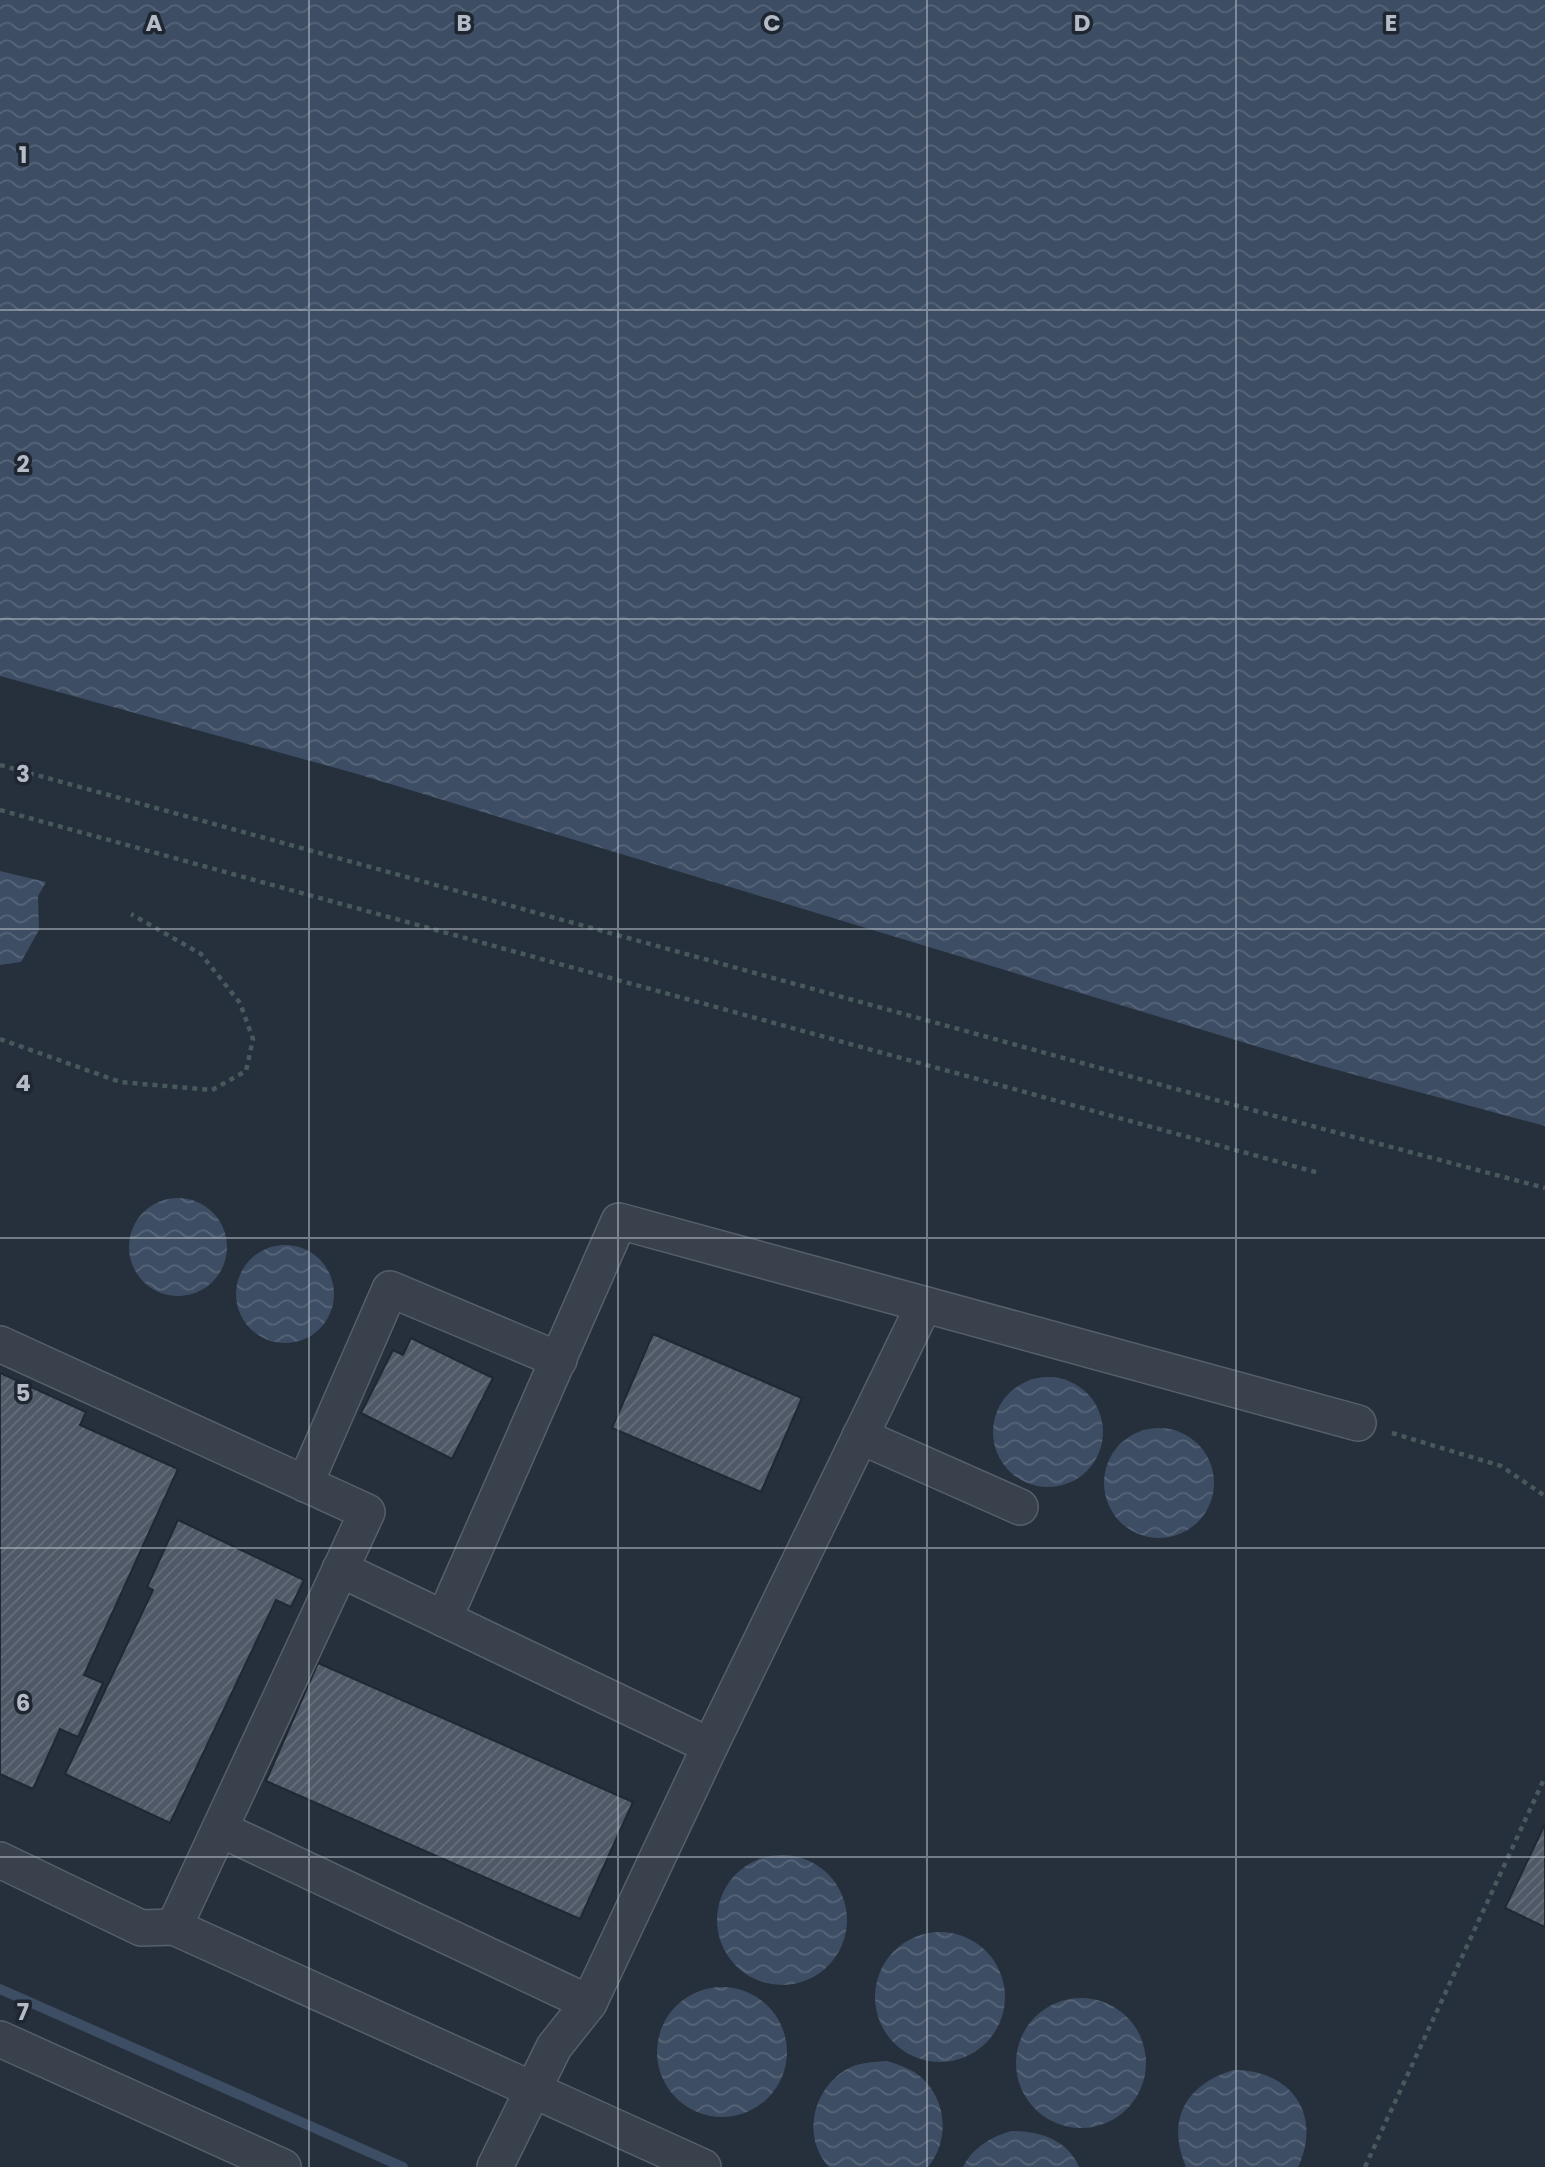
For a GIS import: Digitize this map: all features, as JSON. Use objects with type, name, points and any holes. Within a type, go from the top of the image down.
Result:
[{"type":"street","points":[[444,1619],[620,1221],[1358,1423]]},
{"type":"street","points":[[305,1484],[390,1289],[559,1360]]},
{"type":"street","points":[[495,2167],[554,2047],[589,2003],[710,1746],[924,1305]]},
{"type":"street","points":[[0,1344],[367,1512],[174,1927]]},
{"type":"street","points":[[860,1436],[1020,1507]]},
{"type":"street","points":[[340,1569],[710,1746]]},
{"type":"street","points":[[220,1829],[589,2003]]},
{"type":"street","points":[[0,1860],[141,1928],[174,1927],[703,2167]]},
{"type":"street","points":[[0,2039],[283,2167]]},
{"type":"path","points":[[0,765],[1545,1188]]},
{"type":"path","points":[[0,810],[1319,1173]]},
{"type":"path","points":[[0,1039],[120,1082],[212,1090],[246,1071],[253,1039],[240,1003],[201,954],[131,914]]},
{"type":"path","points":[[1358,1423],[1501,1466],[1545,1496]]},
{"type":"path","points":[[1365,2167],[1545,1777]]},
{"type":"water","points":[[0,0],[1545,0],[1545,1126],[1315,1064],[354,773],[0,676]]},
{"type":"water","points":[[0,871],[46,882],[38,896],[39,930],[21,962],[0,965]]},
{"type":"water","points":[[178,1198],[197,1202],[213,1212],[223,1228],[227,1247],[223,1266],[213,1282],[197,1292],[178,1296],[159,1292],[143,1282],[133,1266],[129,1247],[133,1228],[143,1212],[159,1202]]},
{"type":"water","points":[[285,1245],[304,1249],[320,1259],[330,1275],[334,1294],[330,1313],[320,1329],[304,1339],[285,1343],[266,1339],[250,1329],[240,1313],[236,1294],[240,1275],[250,1259],[266,1249]]},
{"type":"water","points":[[1048,1377],[1069,1381],[1087,1393],[1099,1411],[1103,1432],[1099,1453],[1087,1471],[1069,1483],[1048,1487],[1027,1483],[1009,1471],[997,1453],[993,1432],[997,1411],[1009,1393],[1027,1381]]},
{"type":"water","points":[[1159,1428],[1180,1432],[1198,1444],[1210,1462],[1214,1483],[1210,1504],[1198,1522],[1180,1534],[1159,1538],[1138,1534],[1120,1522],[1108,1504],[1104,1483],[1108,1462],[1120,1444],[1138,1432]]},
{"type":"water","points":[[782,1855],[807,1860],[828,1874],[842,1895],[847,1920],[842,1945],[828,1966],[807,1980],[782,1985],[757,1980],[736,1966],[722,1945],[717,1920],[722,1895],[736,1874],[757,1860]]},
{"type":"water","points":[[940,1932],[965,1937],[986,1951],[1000,1972],[1005,1997],[1000,2022],[986,2043],[965,2057],[940,2062],[915,2057],[894,2043],[880,2022],[875,1997],[880,1972],[894,1951],[915,1937]]},
{"type":"water","points":[[722,1987],[747,1992],[768,2006],[782,2027],[787,2052],[782,2077],[768,2098],[747,2112],[722,2117],[697,2112],[676,2098],[662,2077],[657,2052],[662,2027],[676,2006],[697,1992]]},
{"type":"water","points":[[1081,1998],[1106,2003],[1127,2017],[1141,2038],[1146,2063],[1141,2088],[1127,2109],[1106,2123],[1081,2128],[1056,2123],[1035,2109],[1021,2088],[1016,2063],[1021,2038],[1035,2017],[1056,2003]]},
{"type":"water","points":[[887,2061],[918,2075],[937,2098],[943,2121],[940,2145],[935,2157],[928,2167],[829,2167],[820,2155],[815,2141],[815,2113],[819,2100],[837,2076],[849,2068],[863,2063]]},
{"type":"water","points":[[1233,2070],[1271,2077],[1285,2086],[1296,2098],[1306,2129],[1305,2148],[1298,2167],[1186,2167],[1178,2134],[1184,2106],[1203,2085]]},
{"type":"water","points":[[1011,2131],[1051,2138],[1074,2157],[1079,2167],[963,2167],[983,2144]]},
{"type":"building","points":[[653,1334],[802,1398],[761,1492],[612,1428]]},
{"type":"building","points":[[411,1338],[493,1378],[452,1459],[361,1413],[393,1350],[403,1355]]},
{"type":"building","points":[[0,1373],[86,1412],[80,1425],[178,1469],[84,1675],[103,1683],[78,1737],[60,1729],[33,1789],[0,1774]]},
{"type":"building","points":[[178,1520],[304,1580],[291,1607],[276,1600],[170,1823],[65,1774],[153,1590],[147,1587]]},
{"type":"building","points":[[318,1663],[633,1802],[580,1919],[266,1781]]},
{"type":"building","points":[[1545,1824],[1545,1927],[1505,1908]]},
{"type":"waterway","points":[[0,1989],[403,2167]]}]
